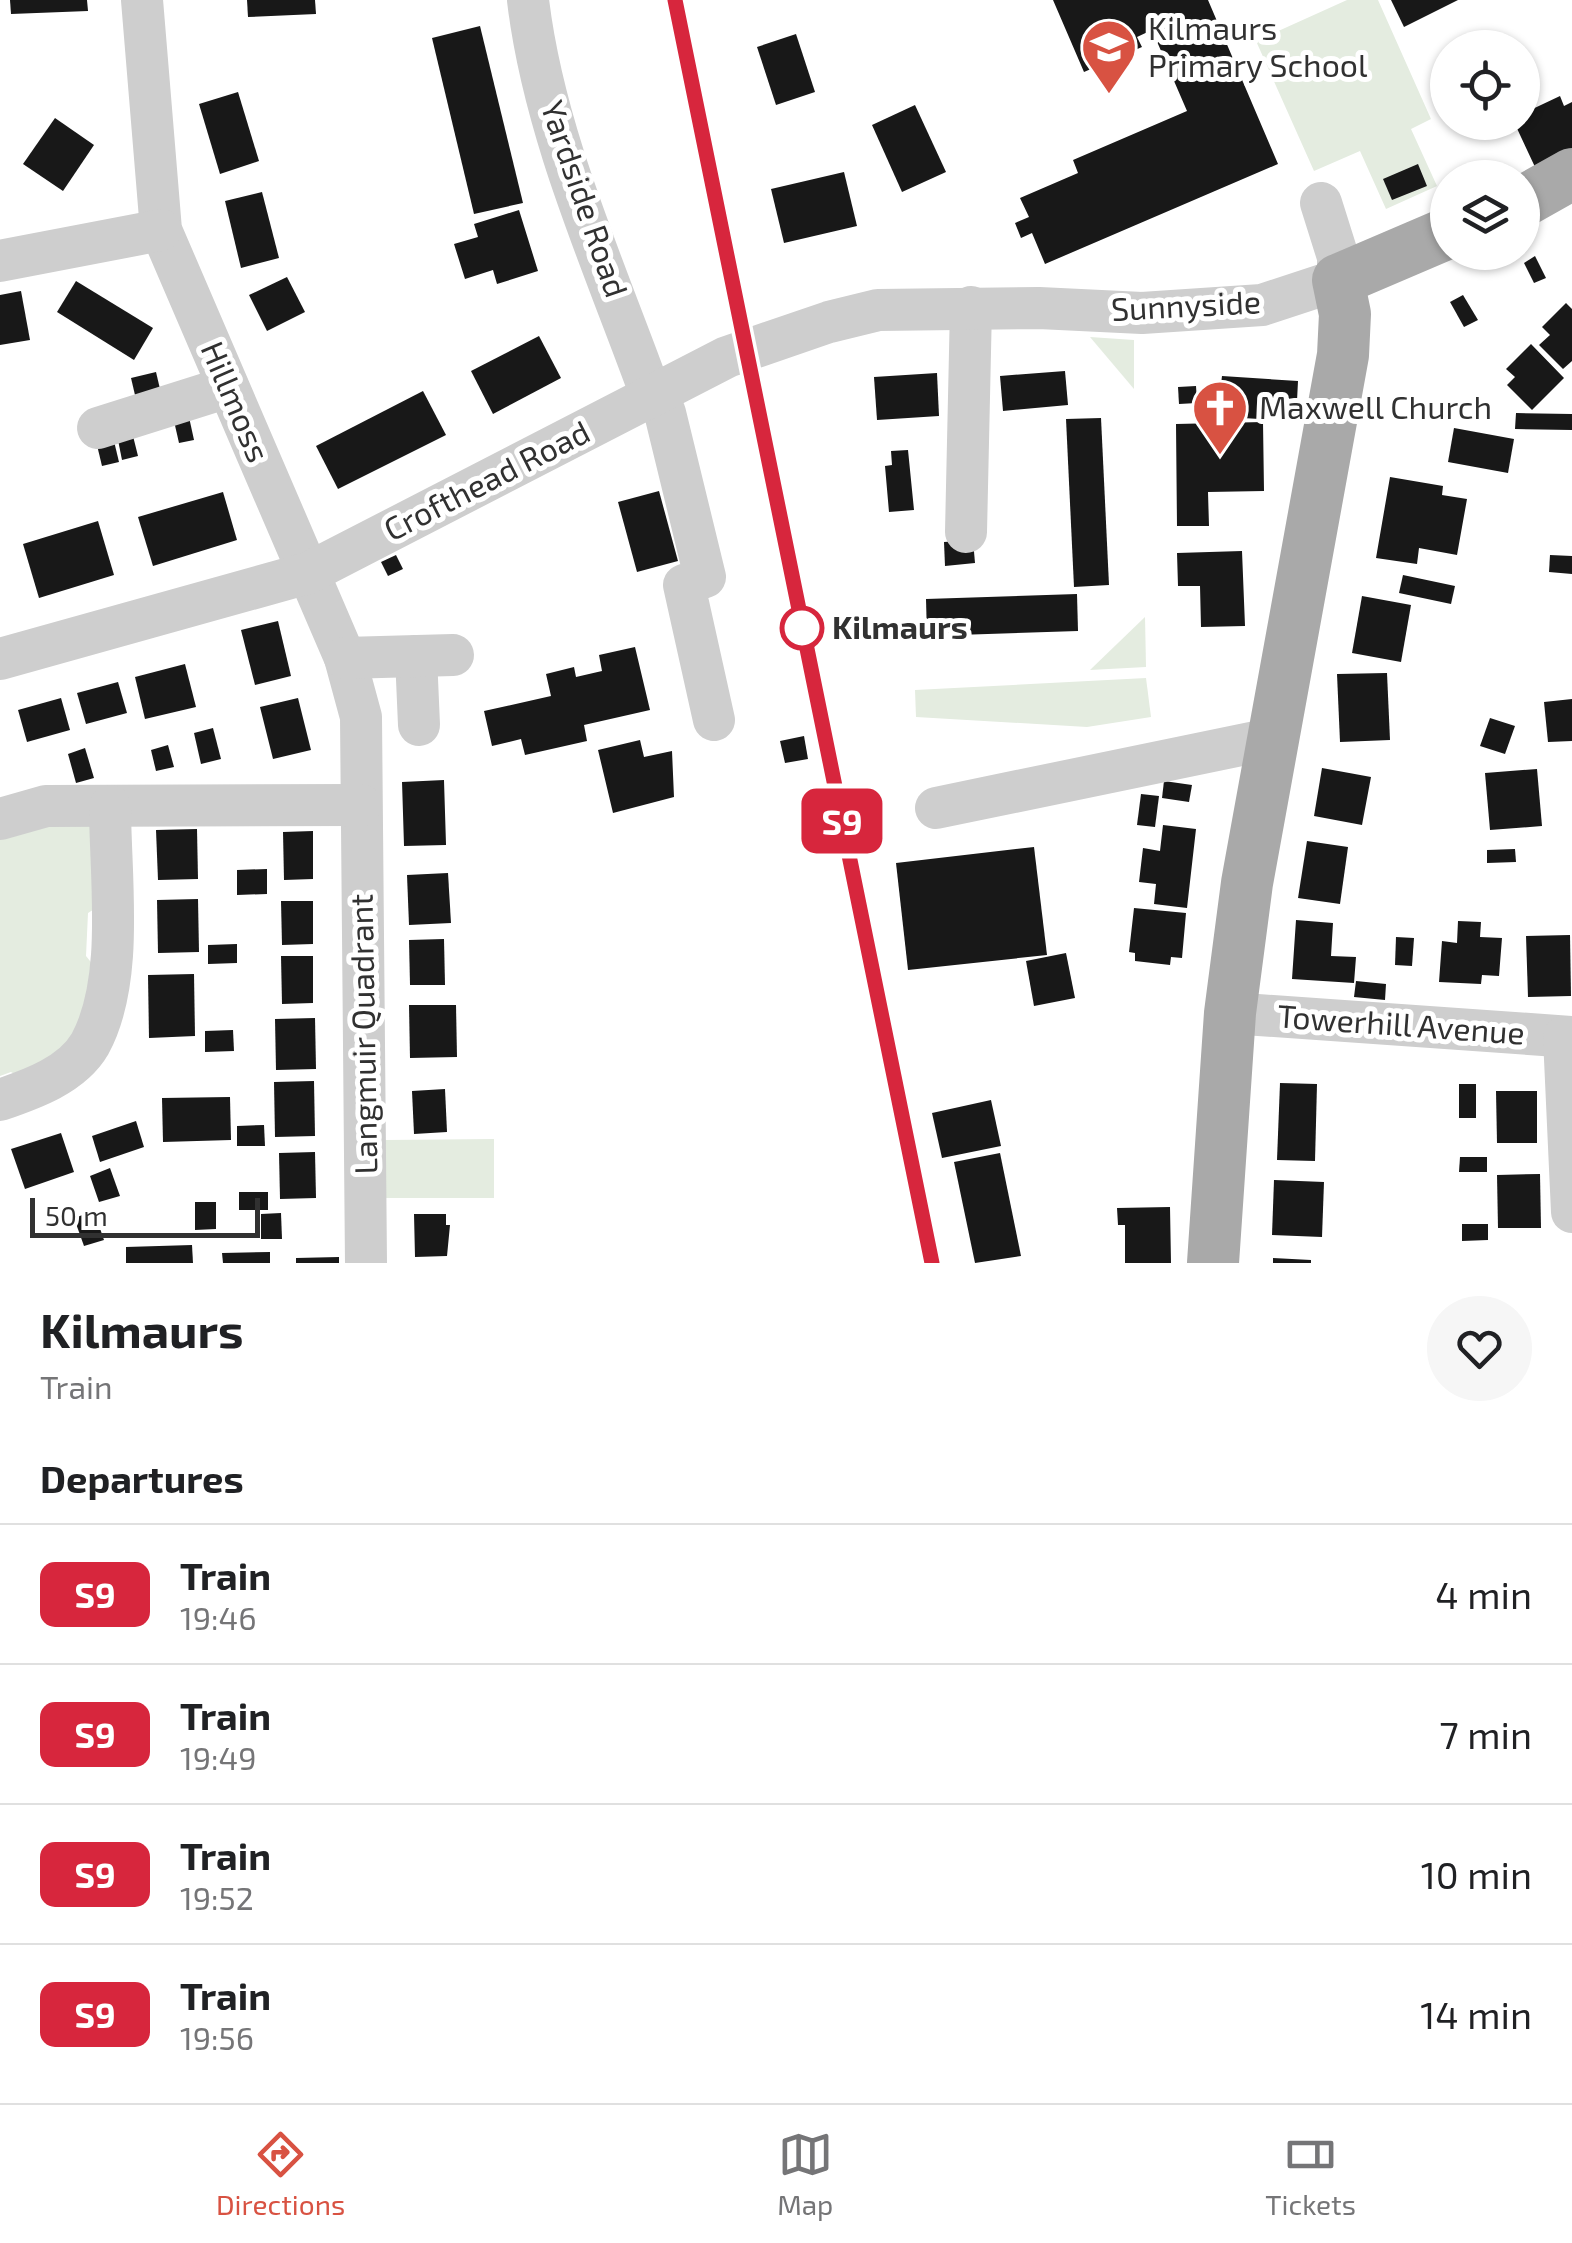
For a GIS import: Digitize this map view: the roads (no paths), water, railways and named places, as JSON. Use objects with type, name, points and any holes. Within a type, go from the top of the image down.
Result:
[{"type":"main road","points":[[1540,192],[1572,174]]},
{"type":"main road","name":"Sunnyside","points":[[1338,280],[1430,241]]},
{"type":"main road","points":[[1213,1263],[1230,1013],[1270,740],[1343,355],[1345,314],[1338,280]]},
{"type":"street","name":"Hillmoss","points":[[142,0],[161,230],[308,573]]},
{"type":"street","name":"Yardside Road","points":[[528,0],[532,38],[565,156],[651,394],[665,413],[705,576],[684,585],[714,720]]},
{"type":"street","points":[[1321,203],[1338,257],[1338,280]]},
{"type":"street","points":[[0,261],[161,230]]},
{"type":"street","name":"Sunnyside","points":[[971,307],[1142,313],[1262,305],[1338,280]]},
{"type":"street","points":[[966,532],[971,307]]},
{"type":"street","name":"Crofthead Road","points":[[0,658],[308,573],[651,394],[753,346],[878,310],[971,307]]},
{"type":"street","points":[[98,428],[228,387]]},
{"type":"street","name":"Langmuir Quadrant","points":[[308,573],[345,658],[361,717],[366,1263]]},
{"type":"street","points":[[345,658],[434,655],[425,724]]},
{"type":"street","points":[[936,808],[1270,740]]},
{"type":"street","points":[[0,819],[46,806],[361,806]]},
{"type":"street","points":[[0,1100],[48,1083],[90,1046],[111,980],[110,806]]},
{"type":"street","name":"Towerhill Avenue","points":[[1230,1013],[1568,1037]]},
{"type":"street","points":[[1568,1037],[1572,1212]]},
{"type":"railway","points":[[675,0],[932,1263]]},
{"type":"train","name":"S9","points":[[675,0],[932,1263]]},
{"type":"place","name":"Kilmaurs Primary School","points":[[1109,96]]},
{"type":"place","name":"Maxwell Church","points":[[1220,457]]},
{"type":"place","name":"Kilmaurs","points":[[802,628]]}]
